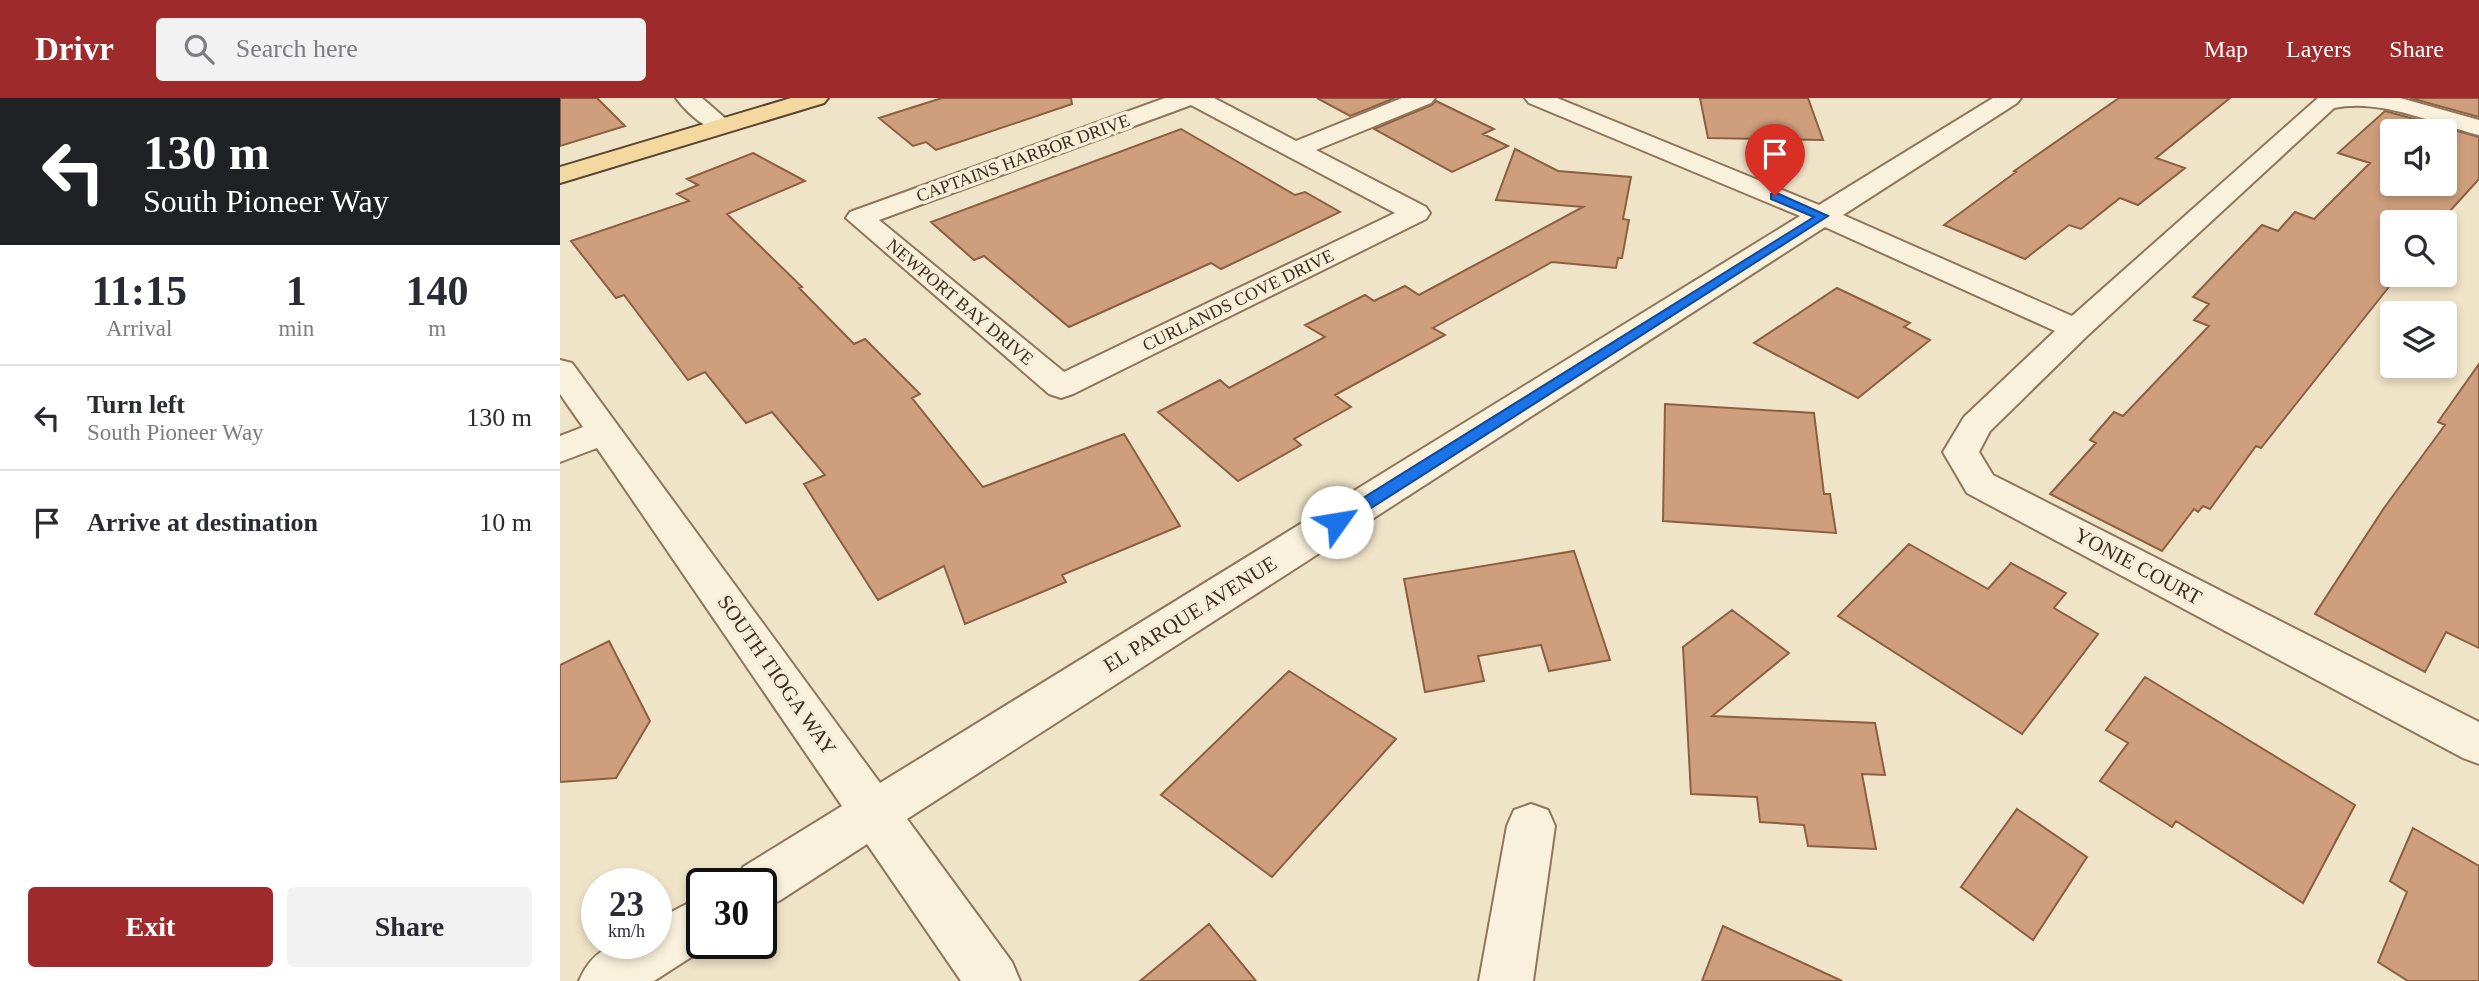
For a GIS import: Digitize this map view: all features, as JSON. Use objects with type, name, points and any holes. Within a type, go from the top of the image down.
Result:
[{"type":"main road","points":[[560,175],[816,98]]},
{"type":"street","points":[[688,98],[722,126]]},
{"type":"street","name":"CAPTAINS HARBOR DRIVE","points":[[860,218],[1187,98]]},
{"type":"street","points":[[1196,98],[1295,150],[1423,98]]},
{"type":"street","points":[[1537,98],[1823,216],[2076,329]]},
{"type":"street","name":"EL PARQUE AVENUE","points":[[777,874],[2009,98]]},
{"type":"street","name":"YONIE COURT","points":[[2346,98],[2326,103],[2076,329],[1976,425],[1961,452],[1980,484],[2479,744]]},
{"type":"street","points":[[2359,98],[2392,103],[2479,128]]},
{"type":"street","name":"CURLANDS COVE DRIVE","points":[[1061,387],[1416,214],[1295,150]]},
{"type":"street","name":"NEWPORT BAY DRIVE","points":[[860,218],[1061,387]]},
{"type":"street","name":"SOUTH TIOGA WAY","points":[[560,370],[993,981]]},
{"type":"street","points":[[560,450],[605,431]]},
{"type":"street","points":[[1506,981],[1531,826]]},
{"type":"street","points":[[606,981],[686,931]]},
{"type":"building","points":[[560,98],[597,98],[625,126],[560,146]]},
{"type":"building","points":[[942,98],[1071,98],[1072,104],[936,150],[926,142],[913,146],[879,118]]},
{"type":"building","points":[[1317,98],[1395,98],[1350,116]]},
{"type":"building","points":[[1700,98],[1808,98],[1823,140],[1708,138]]},
{"type":"building","points":[[2119,98],[2230,98],[2156,158],[2185,168],[2138,205],[2120,198],[2081,229],[2069,225],[2025,259],[1944,225],[2016,172],[2014,171]]},
{"type":"building","points":[[2410,98],[2479,98],[2479,117]]},
{"type":"building","points":[[1436,101],[1494,129],[1483,134],[1508,146],[1452,172],[1374,129]]},
{"type":"building","points":[[2385,111],[2414,119],[2380,119],[2380,196],[2457,196],[2457,131],[2479,137],[2479,179],[2451,210],[2380,210],[2380,287],[2389,287],[2261,448],[2256,446],[2210,509],[2203,506],[2198,512],[2194,509],[2162,551],[2050,494],[2096,443],[2090,440],[2114,412],[2123,416],[2209,326],[2194,320],[2209,304],[2193,297],[2262,225],[2278,231],[2295,212],[2314,219],[2370,163],[2338,153]]},
{"type":"building","points":[[1181,129],[1295,195],[1305,192],[1340,212],[1221,269],[1211,263],[1069,327],[984,256],[974,260],[931,222]]},
{"type":"building","points":[[1515,149],[1558,171],[1631,177],[1623,219],[1629,220],[1622,258],[1618,258],[1616,268],[1552,262],[1433,328],[1445,335],[1335,395],[1351,407],[1294,439],[1301,445],[1238,481],[1158,412],[1220,380],[1229,388],[1325,337],[1305,325],[1365,295],[1374,301],[1405,286],[1419,295],[1583,207],[1496,200]]},
{"type":"building","points":[[753,153],[805,181],[727,214],[802,287],[799,288],[854,344],[865,339],[920,394],[912,398],[983,487],[1124,434],[1180,526],[1062,575],[1066,582],[965,624],[944,566],[878,600],[804,484],[825,475],[772,412],[746,423],[705,372],[688,380],[624,295],[616,298],[571,241],[689,201],[677,194],[698,185],[687,179]]},
{"type":"building","points":[[1837,288],[1910,323],[1904,327],[1930,340],[1858,398],[1754,343]]},
{"type":"building","points":[[2479,364],[2479,648],[2446,632],[2425,672],[2315,614],[2384,508],[2445,425],[2438,422]]},
{"type":"building","points":[[1665,404],[1814,413],[1824,494],[1830,494],[1836,533],[1663,521]]},
{"type":"building","points":[[1909,544],[1988,589],[2011,563],[2066,593],[2054,608],[2098,634],[2022,734],[1838,616]]},
{"type":"building","points":[[1574,551],[1610,660],[1549,671],[1541,645],[1478,656],[1484,681],[1425,692],[1404,579]]},
{"type":"building","points":[[1732,610],[1789,653],[1712,716],[1875,723],[1885,775],[1862,774],[1876,849],[1808,846],[1804,825],[1760,822],[1757,797],[1691,794],[1683,647]]},
{"type":"building","points":[[609,641],[650,721],[616,778],[560,782],[560,665]]},
{"type":"building","points":[[1289,671],[1396,739],[1272,877],[1161,795]]},
{"type":"building","points":[[2145,677],[2355,805],[2303,903],[2176,821],[2172,827],[2100,781],[2128,743],[2106,730]]},
{"type":"building","points":[[2017,809],[2087,857],[2033,940],[1961,887]]},
{"type":"building","points":[[2413,828],[2479,866],[2479,981],[2408,981],[2378,962],[2407,892],[2390,881]]},
{"type":"building","points":[[1209,924],[1256,981],[1140,981]]},
{"type":"building","points":[[1723,926],[1842,981],[1702,981]]},
{"type":"route","points":[[1337,522],[1823,216],[1775,196]]}]
